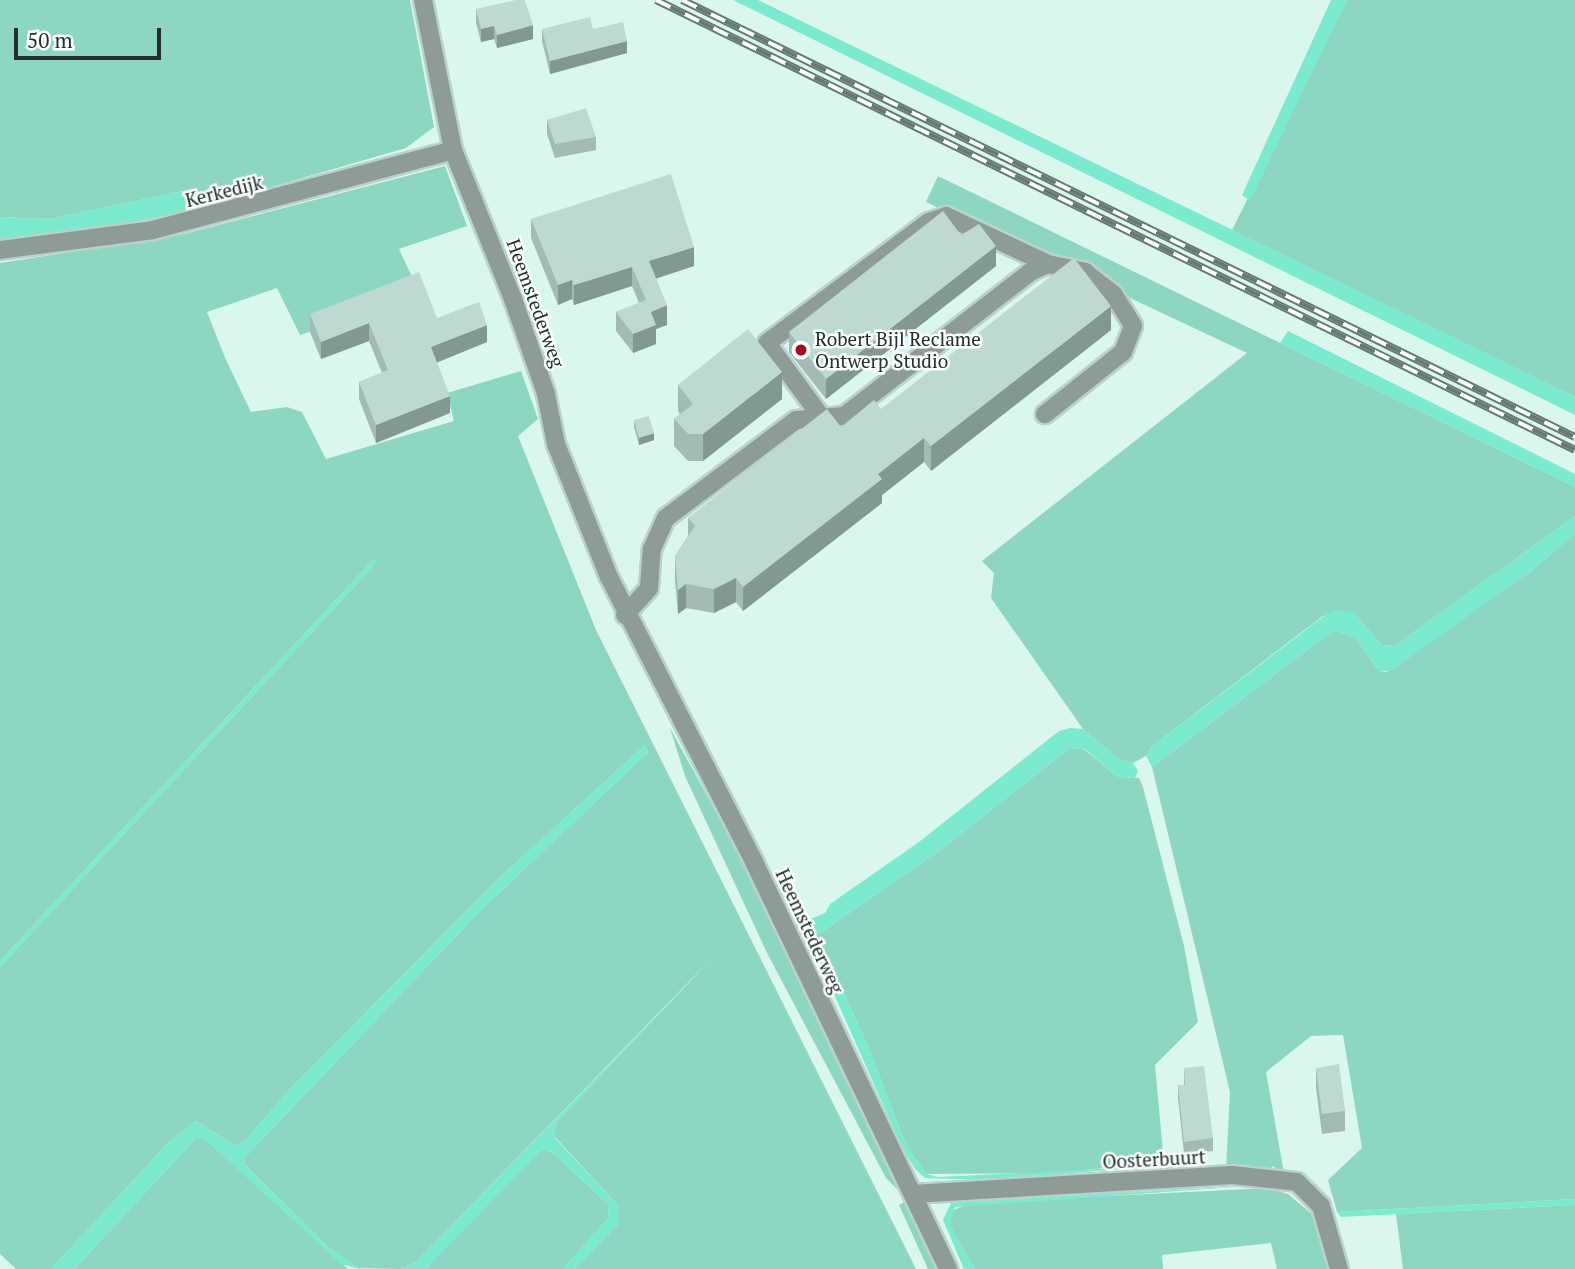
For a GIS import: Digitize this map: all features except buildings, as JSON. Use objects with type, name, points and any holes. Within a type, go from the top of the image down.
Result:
[{"type":"street","name":"Heemstederweg","points":[[423,0],[449,152],[507,301],[547,394],[556,444],[625,615],[755,864],[948,1269]]},
{"type":"street","name":"Kerkedijk","points":[[0,250],[153,230],[449,152]]},
{"type":"street","points":[[822,418],[767,343],[929,222],[946,216],[1048,264],[1086,272],[1114,295],[1133,326],[1123,352],[1045,414]]},
{"type":"street","points":[[625,615],[649,588],[652,549],[666,518],[796,420],[844,416],[1030,272],[1048,264]]},
{"type":"street","name":"Oosterbuurt","points":[[913,1194],[1232,1175],[1297,1182],[1321,1206],[1339,1269]]},
{"type":"shaded area","points":[[0,0],[410,0],[434,127],[406,148],[192,210],[188,190],[50,219],[0,217]]},
{"type":"shaded area","points":[[733,0],[758,0],[1458,339],[1575,397],[1575,415]]},
{"type":"shaded area","points":[[1331,0],[1347,0],[1250,201],[1242,195]]},
{"type":"shaded area","points":[[1347,0],[1575,0],[1575,397],[1232,230]]},
{"type":"shaded area","points":[[445,166],[467,226],[399,249],[420,294],[300,335],[277,288],[207,312],[226,360],[251,412],[287,407],[302,412],[326,459],[454,421],[447,393],[521,371],[538,419],[518,436],[596,630],[916,1269],[575,1269],[618,1224],[618,1205],[554,1136],[556,1123],[715,955],[416,1262],[401,1269],[355,1268],[326,1245],[245,1165],[244,1158],[481,910],[648,752],[645,745],[498,879],[291,1088],[243,1143],[234,1145],[196,1121],[168,1143],[51,1269],[16,1269],[0,1254],[0,967],[367,573],[374,559],[0,961],[0,263],[184,234]]},
{"type":"shaded area","points":[[938,176],[1575,487],[1575,516],[1396,645],[1382,646],[1353,612],[1323,616],[1151,747],[1146,756],[1133,763],[1120,760],[1083,729],[991,598],[994,573],[982,561],[1247,353],[926,202]]},
{"type":"shaded area","points":[[188,190],[192,210],[102,230],[0,239],[0,217],[50,219]]},
{"type":"shaded area","points":[[1288,331],[1575,474],[1575,487],[1280,343]]},
{"type":"shaded area","points":[[1575,516],[1575,533],[1530,572],[1392,670],[1380,672],[1355,637],[1334,630],[1152,767],[1146,756],[1151,747],[1334,610],[1353,612],[1382,646],[1396,645]]},
{"type":"shaded area","points":[[1575,533],[1575,1199],[1337,1212],[1328,1180],[1362,1148],[1343,1035],[1311,1036],[1266,1072],[1284,1173],[1272,1166],[1272,1171],[1226,1170],[1230,1092],[1152,767],[1334,630],[1355,637],[1380,672],[1386,672],[1530,572]]},
{"type":"shaded area","points":[[375,558],[377,561],[367,573],[0,967],[0,961]]},
{"type":"shaded area","points":[[670,728],[767,905],[898,1190],[886,1178],[767,953],[685,776]]},
{"type":"shaded area","points":[[1083,729],[1120,760],[1133,763],[1138,771],[1135,778],[1118,777],[1086,750],[1071,747],[939,851],[817,935],[867,1044],[906,1145],[926,1174],[938,1177],[1161,1166],[984,1180],[925,1178],[915,1169],[901,1145],[809,938],[806,921],[825,913],[830,904],[919,842],[1059,731]]},
{"type":"shaded area","points":[[645,745],[648,752],[481,910],[244,1158],[245,1165],[326,1245],[361,1269],[341,1264],[205,1139],[197,1137],[74,1269],[51,1269],[168,1143],[196,1121],[234,1145],[243,1143],[291,1088],[498,879]]},
{"type":"shaded area","points":[[1071,747],[1085,750],[1118,777],[1139,778],[1184,946],[1198,1022],[1155,1065],[1164,1163],[1048,1173],[926,1174],[906,1145],[867,1044],[817,935],[939,851]]},
{"type":"shaded area","points":[[716,955],[556,1123],[554,1137],[618,1205],[618,1224],[575,1269],[563,1269],[609,1217],[608,1204],[552,1152],[542,1149],[426,1269],[401,1269],[416,1262]]},
{"type":"shaded area","points":[[197,1137],[205,1139],[348,1269],[74,1269]]},
{"type":"shaded area","points":[[542,1149],[552,1152],[608,1204],[609,1217],[563,1269],[425,1269]]},
{"type":"shaded area","points":[[1249,1186],[955,1207],[950,1226],[975,1269],[964,1269],[943,1220],[951,1203],[968,1201]]},
{"type":"shaded area","points":[[1267,1188],[1288,1194],[1314,1216],[1332,1269],[1277,1269],[1271,1243],[1162,1255],[1163,1269],[975,1269],[950,1226],[951,1211],[971,1203]]},
{"type":"shaded area","points":[[1575,1199],[1575,1205],[1341,1217],[1337,1212]]},
{"type":"shaded area","points":[[906,1201],[939,1269],[928,1269],[899,1205]]},
{"type":"shaded area","points":[[1575,1205],[1575,1269],[1403,1269],[1396,1214]]},
{"type":"railway","points":[[656,0],[1575,450]]},
{"type":"railway","points":[[682,0],[1575,437]]},
{"type":"place","name":"Robert Bijl Reclame Ontwerp Studio","points":[[801,350]]}]
